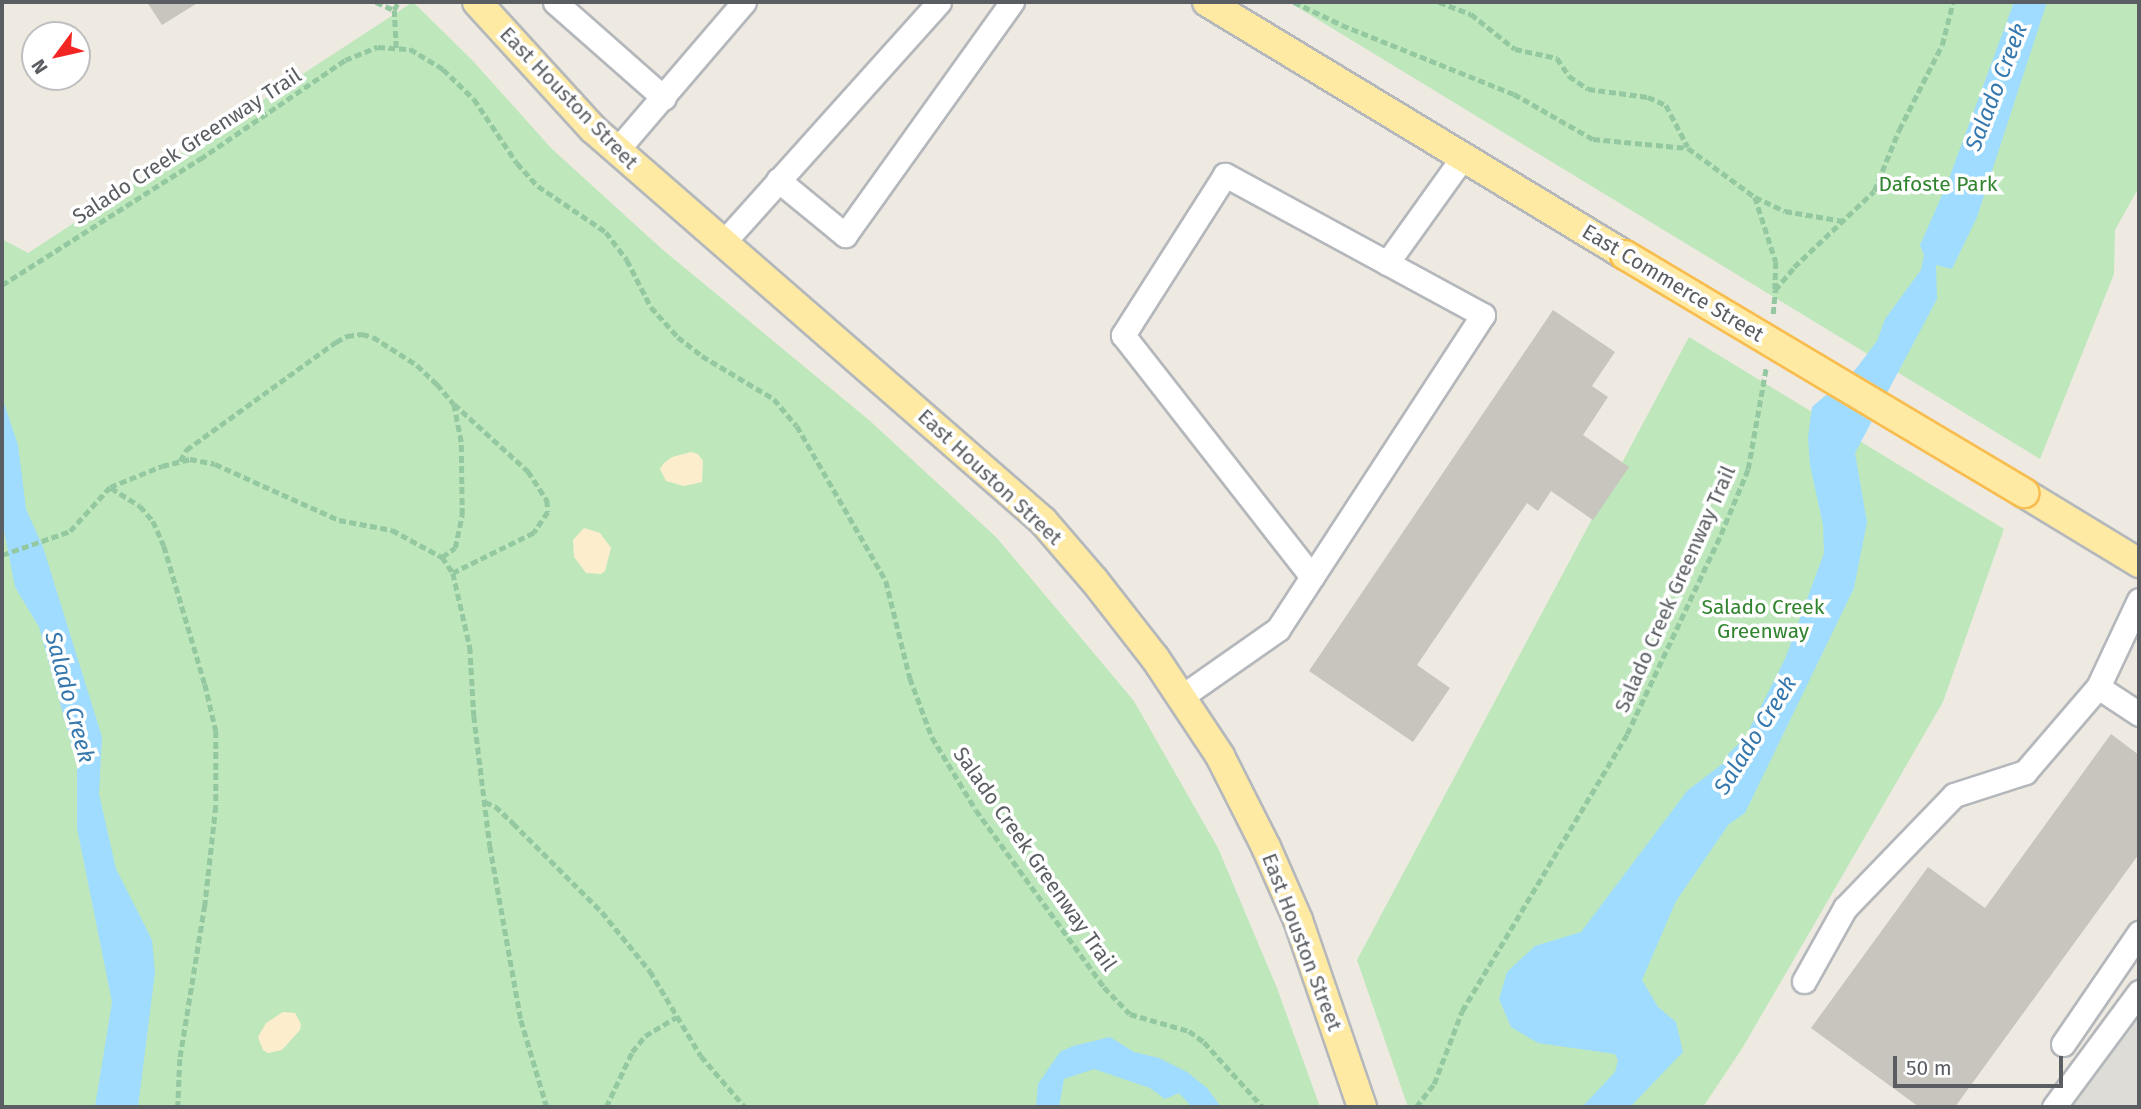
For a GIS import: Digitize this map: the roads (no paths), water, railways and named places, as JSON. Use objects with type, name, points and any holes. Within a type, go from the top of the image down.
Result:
[{"type":"main road","name":"East Houston Street","points":[[477,2],[583,119],[722,244],[891,386],[1043,521],[1102,590],[1181,696],[1220,756],[1266,847],[1318,974],[1362,1107]]},
{"type":"main road","name":"East Commerce Street","points":[[1208,2],[2024,493],[2136,553]]},
{"type":"lane","points":[[555,2],[664,98]]},
{"type":"lane","points":[[617,150],[744,2]]},
{"type":"lane","points":[[722,244],[939,2]]},
{"type":"lane","points":[[778,180],[845,235],[1012,2]]},
{"type":"lane","points":[[1387,263],[1463,157]]},
{"type":"lane","points":[[1181,696],[1278,629],[1312,578],[1483,315],[1225,175],[1123,335],[1312,578]]},
{"type":"lane","points":[[1804,981],[1845,908],[1954,795],[2025,772],[2098,687],[2139,600]]},
{"type":"lane","points":[[2098,687],[2139,714]]},
{"type":"lane","points":[[2063,1044],[2139,933]]},
{"type":"lane","points":[[2054,1107],[2139,992]]},
{"type":"water","name":"Salado Creek","points":[[2014,2],[2047,2],[1977,217],[1952,269],[1936,265],[1937,299],[1855,453],[1867,522],[1854,588],[1745,813],[1729,824],[1676,901],[1642,980],[1658,1007],[1676,1022],[1683,1052],[1630,1107],[1582,1107],[1615,1072],[1618,1060],[1615,1054],[1538,1043],[1511,1027],[1499,999],[1507,972],[1535,946],[1581,932],[1687,791],[1725,762],[1728,754],[1745,738],[1785,659],[1824,553],[1823,525],[1810,465],[1808,437],[1812,407],[1855,370],[1877,341],[1885,319],[1921,270],[1924,255],[1920,245],[1947,184]]},
{"type":"water","name":"Salado Creek","points":[[2,397],[18,445],[26,509],[43,547],[102,737],[99,794],[116,869],[152,940],[155,972],[138,1107],[95,1107],[112,1002],[77,828],[77,764],[39,627],[15,587],[2,520]]},
{"type":"water","points":[[1110,1037],[1134,1052],[1159,1058],[1187,1072],[1207,1088],[1221,1107],[1192,1107],[1179,1093],[1165,1099],[1150,1088],[1094,1069],[1064,1079],[1059,1107],[1036,1107],[1038,1084],[1060,1052]]},
{"type":"park label","name":"Dafoste Park","points":[[1938,184]]},
{"type":"park label","name":"Salado Creek Greenway","points":[[1763,619]]}]
